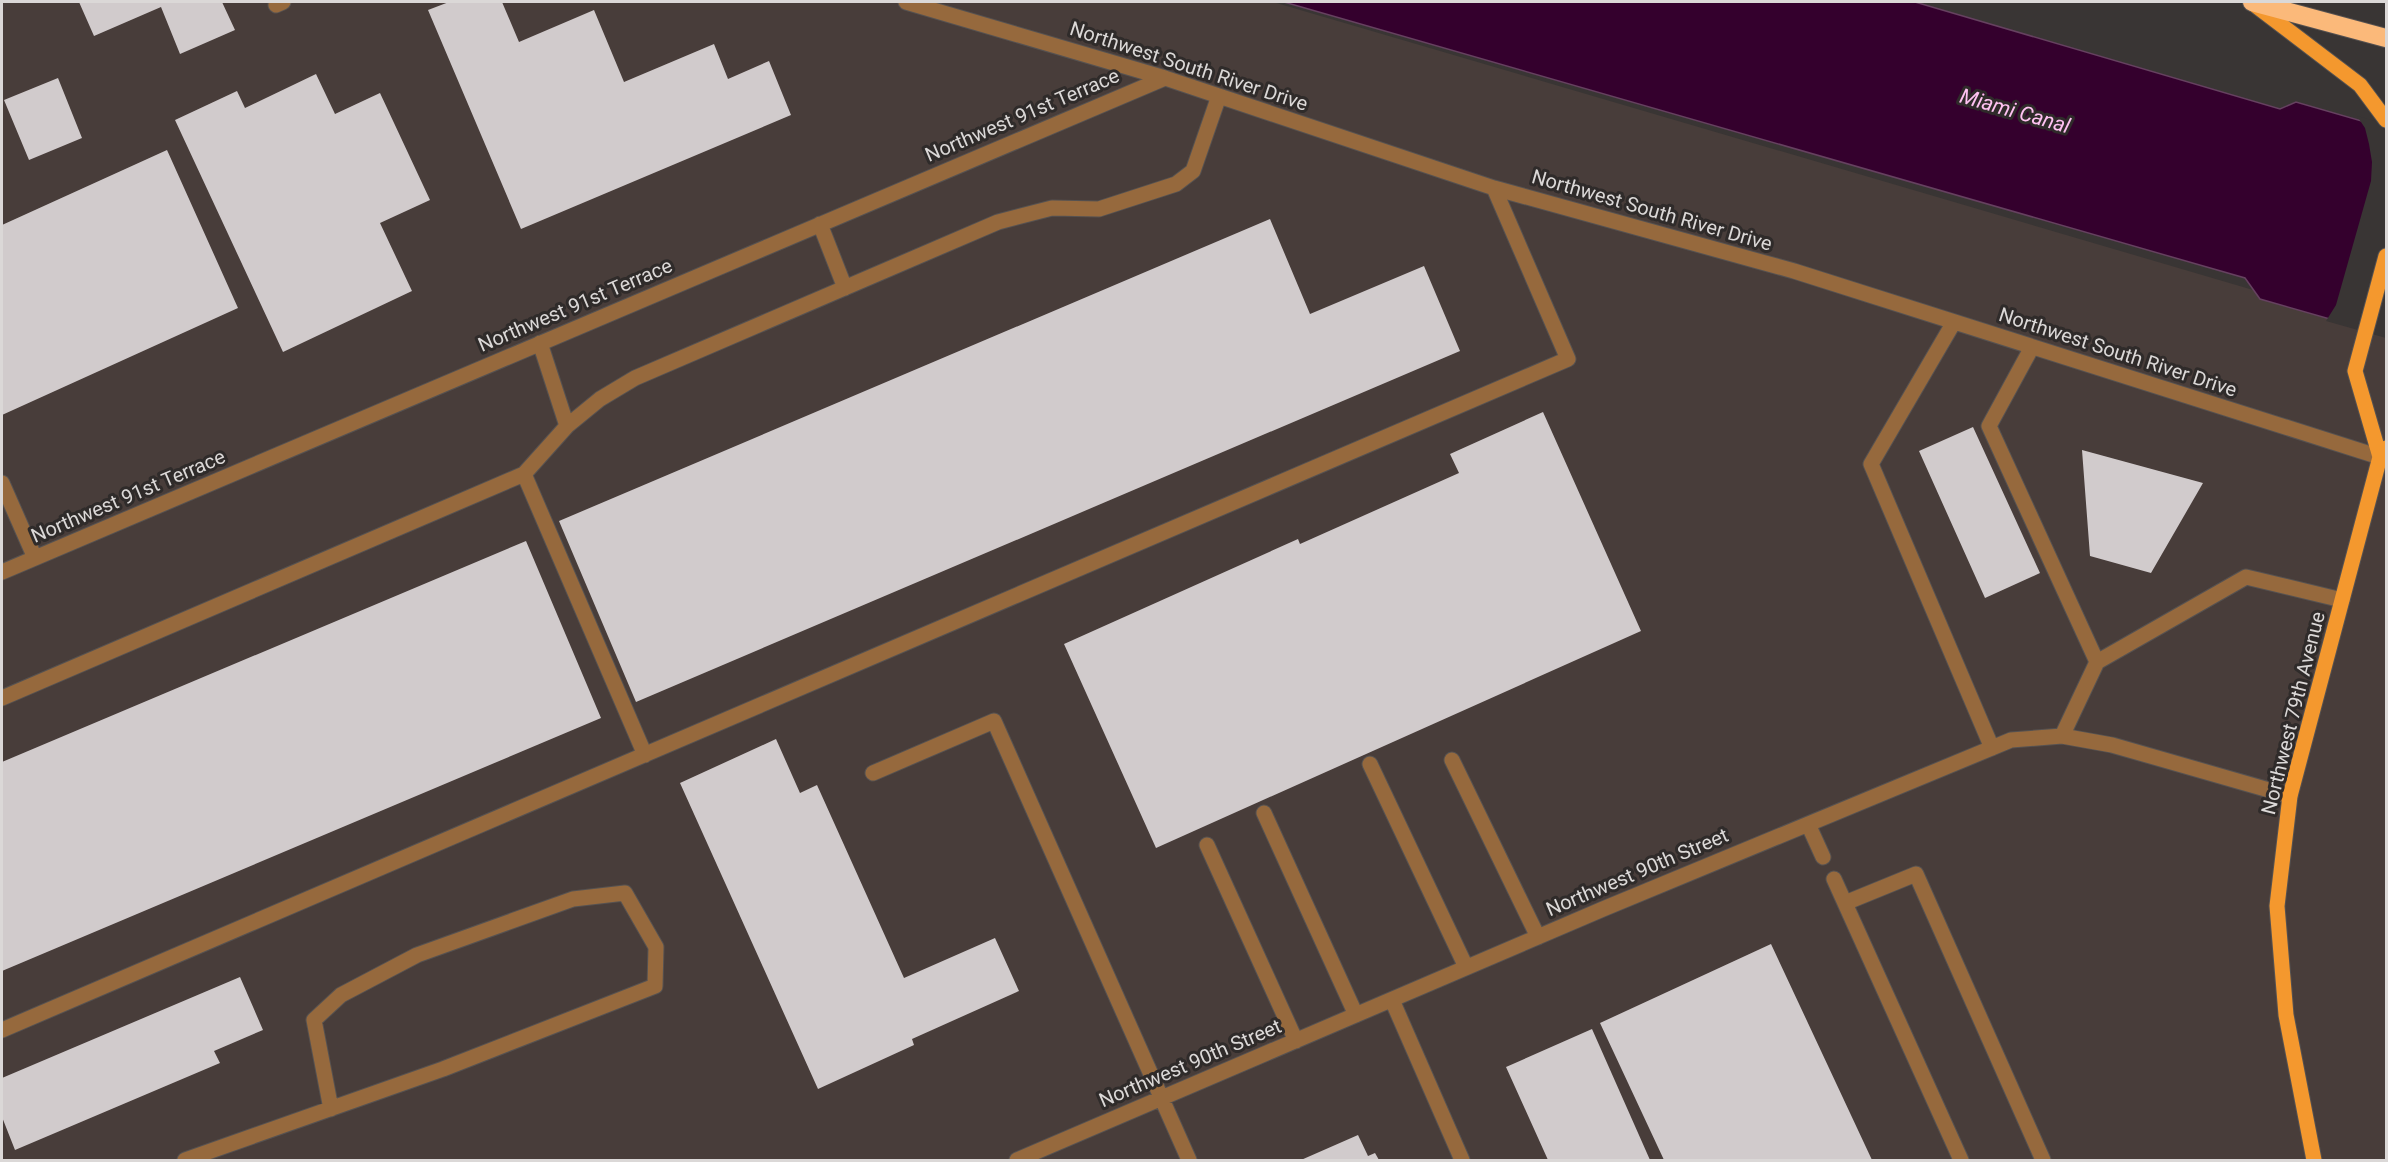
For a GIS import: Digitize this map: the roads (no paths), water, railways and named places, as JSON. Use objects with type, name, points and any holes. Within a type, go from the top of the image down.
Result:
[{"type":"highway","points":[[2252,2],[2386,38]]},
{"type":"main road","points":[[2252,2],[2360,85],[2386,120]]},
{"type":"main road","points":[[2384,455],[2355,371],[2386,256]]},
{"type":"main road","name":"Northwest 79th Avenue","points":[[2314,1161],[2286,1015],[2277,906],[2290,796],[2342,600],[2384,455]]},
{"type":"street","name":"Northwest South River Drive","points":[[906,2],[1165,78],[1494,188],[1794,271],[2384,455]]},
{"type":"street","name":"Northwest 91st Terrace","points":[[2,572],[1165,78]]},
{"type":"street","points":[[2,698],[524,474],[567,426],[600,399],[635,378],[998,222],[1052,208],[1099,209],[1176,184],[1193,171],[1220,96]]},
{"type":"street","points":[[2,1030],[1568,360],[1494,188]]},
{"type":"street","points":[[820,224],[845,288]]},
{"type":"street","points":[[1954,322],[1871,464],[1992,748]]},
{"type":"street","points":[[540,343],[567,426]]},
{"type":"street","points":[[2032,347],[1989,426],[2097,662]]},
{"type":"street","points":[[524,474],[645,755]]},
{"type":"street","points":[[2,483],[35,558]]},
{"type":"street","points":[[2062,736],[2097,662],[2246,577],[2342,600]]},
{"type":"street","points":[[873,772],[994,721],[1189,1161]]},
{"type":"street","name":"Northwest 90th Street","points":[[1017,1161],[1538,937],[2011,740],[2062,736],[2112,745],[2290,796]]},
{"type":"street","points":[[1452,760],[1538,937]]},
{"type":"street","points":[[1370,764],[1466,968]]},
{"type":"street","points":[[1264,813],[1356,1015]]},
{"type":"street","points":[[1808,824],[1823,857]]},
{"type":"street","points":[[1207,845],[1296,1041]]},
{"type":"street","points":[[1845,903],[1916,874],[2043,1161]]},
{"type":"street","points":[[1834,879],[1961,1161]]},
{"type":"street","points":[[185,1161],[443,1070],[655,986],[656,946],[626,893],[573,899],[539,911],[417,956],[341,995],[314,1020],[331,1109]]},
{"type":"street","points":[[1392,1000],[1462,1161]]},
{"type":"water","name":"Miami Canal","points":[[1284,2],[1915,2],[2280,109],[2296,102],[2386,128],[2386,335],[2260,299],[2245,278]]}]
